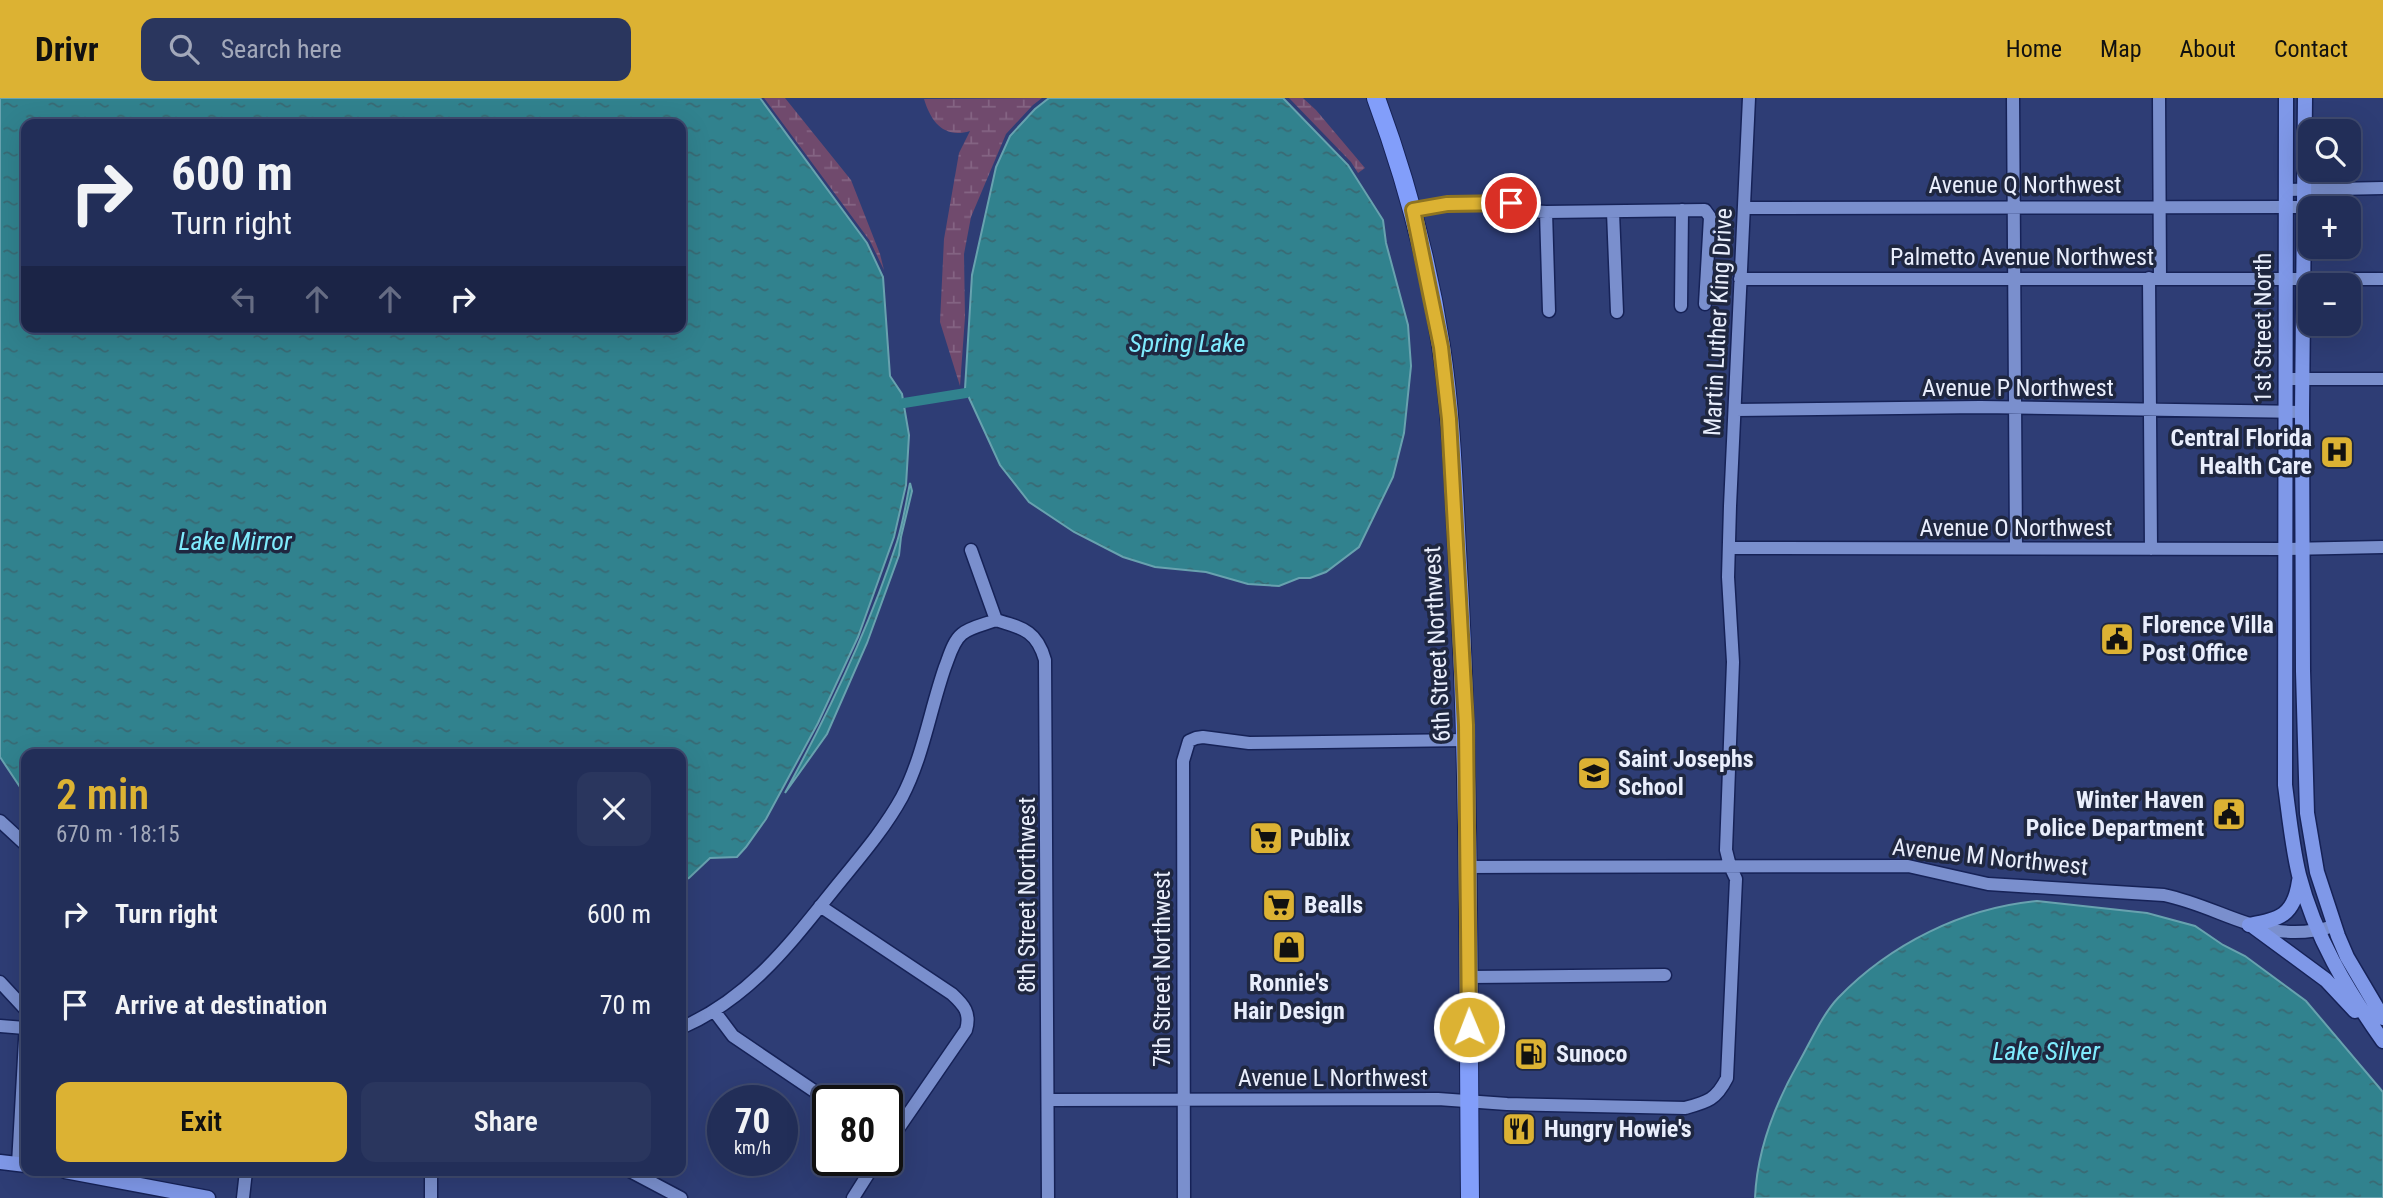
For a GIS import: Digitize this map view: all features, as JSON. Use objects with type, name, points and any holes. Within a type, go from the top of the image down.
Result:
[{"type":"highway","name":"6th Street Northwest","points":[[1376,98],[1413,210],[1435,313],[1446,385],[1466,740],[1470,1198]]},
{"type":"main road","name":"1st Street North","points":[[2286,98],[2285,785],[2299,876],[2318,931],[2335,967],[2383,1042]]},
{"type":"main road","name":"1st Street North","points":[[2305,98],[2305,196]]},
{"type":"main road","name":"1st Street North","points":[[2303,336],[2302,549],[2307,813],[2317,872],[2333,922],[2347,957],[2382,1015]]},
{"type":"main road","points":[[2289,814],[2307,813]]},
{"type":"main road","points":[[2252,926],[2271,921],[2290,910],[2297,892],[2299,876]]},
{"type":"main road","points":[[2252,926],[2326,980],[2383,1042]]},
{"type":"main road","points":[[0,1162],[21,1165]]},
{"type":"main road","points":[[95,1176],[208,1198]]},
{"type":"street","name":"Martin Luther King Drive","points":[[1730,866],[1726,850],[1733,639],[1728,577],[1749,98]]},
{"type":"street","points":[[2012,98],[2015,548]]},
{"type":"street","points":[[2151,549],[2150,410],[2159,206],[2159,98]]},
{"type":"street","points":[[2286,190],[2383,188]]},
{"type":"street","points":[[1413,210],[1447,204],[1511,203],[1530,211],[1546,212],[1705,210],[1710,217],[1705,304]]},
{"type":"street","name":"Avenue Q Northwest","points":[[1744,208],[2298,207]]},
{"type":"street","points":[[1681,306],[1682,210]]},
{"type":"street","points":[[1546,212],[1549,311]]},
{"type":"street","points":[[1613,212],[1617,312]]},
{"type":"street","name":"Palmetto Avenue Northwest","points":[[1740,279],[2298,278]]},
{"type":"street","name":"Palmetto Avenue Northwest","points":[[2361,279],[2383,279]]},
{"type":"street","points":[[2286,379],[2383,379]]},
{"type":"street","name":"Avenue P Northwest","points":[[1735,410],[2014,408],[2302,412]]},
{"type":"street","name":"Avenue O Northwest","points":[[1729,548],[2383,547]]},
{"type":"street","points":[[686,1026],[715,1012],[769,967],[895,810],[912,774],[950,654],[962,634],[996,620],[971,550]]},
{"type":"street","name":"8th Street Northwest","points":[[996,620],[1026,629],[1036,639],[1045,660],[1048,1198]]},
{"type":"street","name":"7th Street Northwest","points":[[1184,1198],[1183,761],[1189,741],[1203,737],[1249,743],[1466,740]]},
{"type":"street","points":[[0,821],[21,840]]},
{"type":"street","name":"Avenue M Northwest","points":[[1467,867],[1721,864],[1908,866],[1988,884],[2164,895],[2192,902],[2252,926],[2285,932],[2318,931],[2333,922]]},
{"type":"street","name":"Avenue L Northwest","points":[[1048,1100],[1438,1099],[1507,1104],[1685,1108],[1708,1102],[1721,1089],[1727,1078],[1736,879],[1730,866]]},
{"type":"street","points":[[820,906],[952,994],[967,1009],[966,1030],[903,1120]]},
{"type":"street","points":[[1468,976],[1665,975]]},
{"type":"street","points":[[0,982],[21,1005]]},
{"type":"street","points":[[715,1012],[733,1036],[812,1089]]},
{"type":"street","points":[[0,1026],[21,1028]]},
{"type":"street","points":[[243,1198],[245,1176]]},
{"type":"street","points":[[431,1176],[431,1198]]},
{"type":"street","points":[[639,1176],[681,1198]]},
{"type":"street","points":[[853,1198],[867,1176]]},
{"type":"green space","points":[[764,98],[785,98],[851,180],[884,270],[870,241]]},
{"type":"green space","points":[[1042,98],[1006,134],[971,217],[964,254],[965,317],[960,386],[940,322],[944,239],[959,153],[970,131],[953,133],[940,127],[930,115],[924,99]]},
{"type":"green space","points":[[1289,98],[1303,98],[1365,168],[1358,173],[1351,162]]},
{"type":"water","name":"Lake Mirror","points":[[0,98],[760,98],[867,243],[883,277],[890,376],[902,394],[909,435],[906,485],[894,537],[858,637],[818,723],[766,819],[737,857],[710,858],[686,880],[686,749],[21,749],[21,788],[0,757]]},
{"type":"water","name":"Spring Lake","points":[[1049,98],[1283,98],[1348,165],[1383,220],[1386,243],[1408,325],[1411,366],[1404,433],[1393,477],[1359,547],[1326,572],[1279,586],[1248,584],[1206,572],[1155,567],[1123,557],[1074,532],[1029,502],[1000,465],[965,389],[972,275],[996,167],[1010,136]]},
{"type":"water","points":[[910,483],[912,491],[899,555],[867,643],[827,734],[785,793],[832,701],[874,607],[899,535]]},
{"type":"water","name":"Lake Silver","points":[[2037,901],[2147,913],[2195,926],[2245,956],[2306,1001],[2383,1092],[2383,1198],[1755,1198],[1759,1162],[1775,1111],[1817,1029],[1838,998],[1881,961],[1929,932],[1982,912]]},
{"type":"waterway","points":[[904,403],[966,393]]},
{"type":"place","name":"Central Florida Health Care","points":[[2337,452]]},
{"type":"place","name":"Florence Villa Post Office","points":[[2117,639]]},
{"type":"place","name":"Saint Josephs School","points":[[1594,773]]},
{"type":"place","name":"Winter Haven Police Department","points":[[2229,814]]},
{"type":"place","name":"Publix","points":[[1266,838]]},
{"type":"place","name":"Bealls","points":[[1279,905]]},
{"type":"place","name":"Ronnie's Hair Design","points":[[1289,947]]},
{"type":"place","name":"Sunoco","points":[[1531,1054]]},
{"type":"place","name":"Hungry Howie's","points":[[1519,1129]]},
{"type":"route","points":[[1469,1027],[1466,725],[1449,419],[1441,347],[1413,210],[1447,204],[1511,203]]}]
